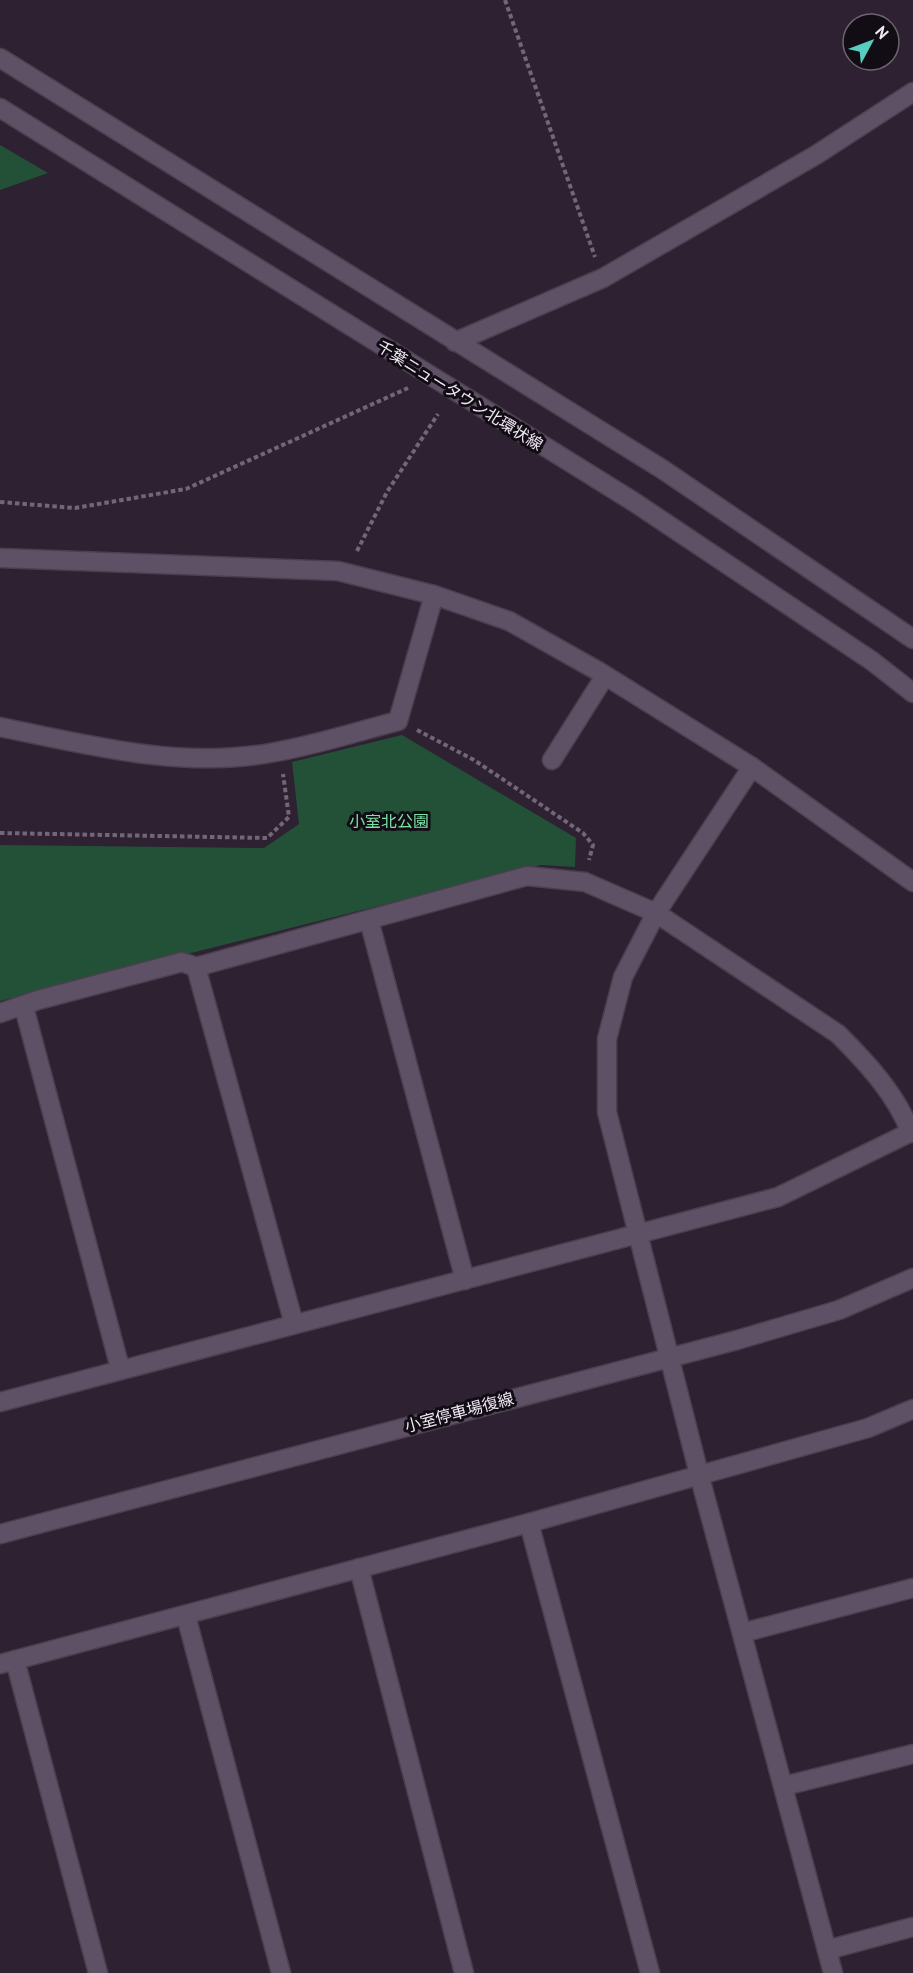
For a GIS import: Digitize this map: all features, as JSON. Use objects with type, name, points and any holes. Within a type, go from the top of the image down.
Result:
[{"type":"street","points":[[0,58],[662,469],[913,639]]},
{"type":"street","points":[[455,342],[603,278],[816,155],[913,92]]},
{"type":"street","name":"千葉ニュータウン北環状線","points":[[0,108],[634,502],[872,661],[913,693]]},
{"type":"street","points":[[0,558],[346,573],[434,595],[509,621],[605,676],[752,767],[913,882]]},
{"type":"street","points":[[0,727],[131,754],[195,758],[280,751],[398,721],[434,595]]},
{"type":"street","points":[[552,760],[605,676]]},
{"type":"street","points":[[752,767],[656,913],[623,977],[607,1039],[607,1112],[699,1474],[833,1973]]},
{"type":"street","points":[[0,1013],[24,1007],[38,1000],[182,962],[196,967],[527,876],[585,882],[656,913],[838,1034],[863,1059],[902,1108],[912,1132],[778,1197],[120,1368],[0,1402]]},
{"type":"street","points":[[369,920],[465,1280]]},
{"type":"street","points":[[196,967],[294,1324]]},
{"type":"street","points":[[24,1007],[120,1368]]},
{"type":"street","name":"小室停車場復線","points":[[0,1534],[839,1310],[913,1278]]},
{"type":"street","points":[[98,1973],[7,1662],[186,1616],[868,1428],[913,1409]]},
{"type":"street","points":[[529,1522],[650,1973]]},
{"type":"street","points":[[359,1568],[464,1973]]},
{"type":"street","points":[[742,1633],[913,1588]]},
{"type":"street","points":[[186,1616],[281,1973]]},
{"type":"street","points":[[783,1786],[913,1754]]},
{"type":"street","points":[[827,1950],[913,1927]]},
{"type":"path","points":[[505,0],[603,278]]},
{"type":"path","points":[[0,502],[75,508],[186,489],[431,377]]},
{"type":"path","points":[[346,573],[387,492],[438,414]]},
{"type":"path","points":[[398,721],[474,760],[583,833],[592,845],[585,882]]},
{"type":"path","points":[[0,833],[267,838],[289,817],[280,751]]},
{"type":"green space","points":[[0,145],[48,173],[0,190]]},
{"type":"green space","name":"小室北公園","points":[[402,735],[576,838],[575,867],[541,865],[0,1001],[0,845],[264,848],[299,824],[292,762]]}]
